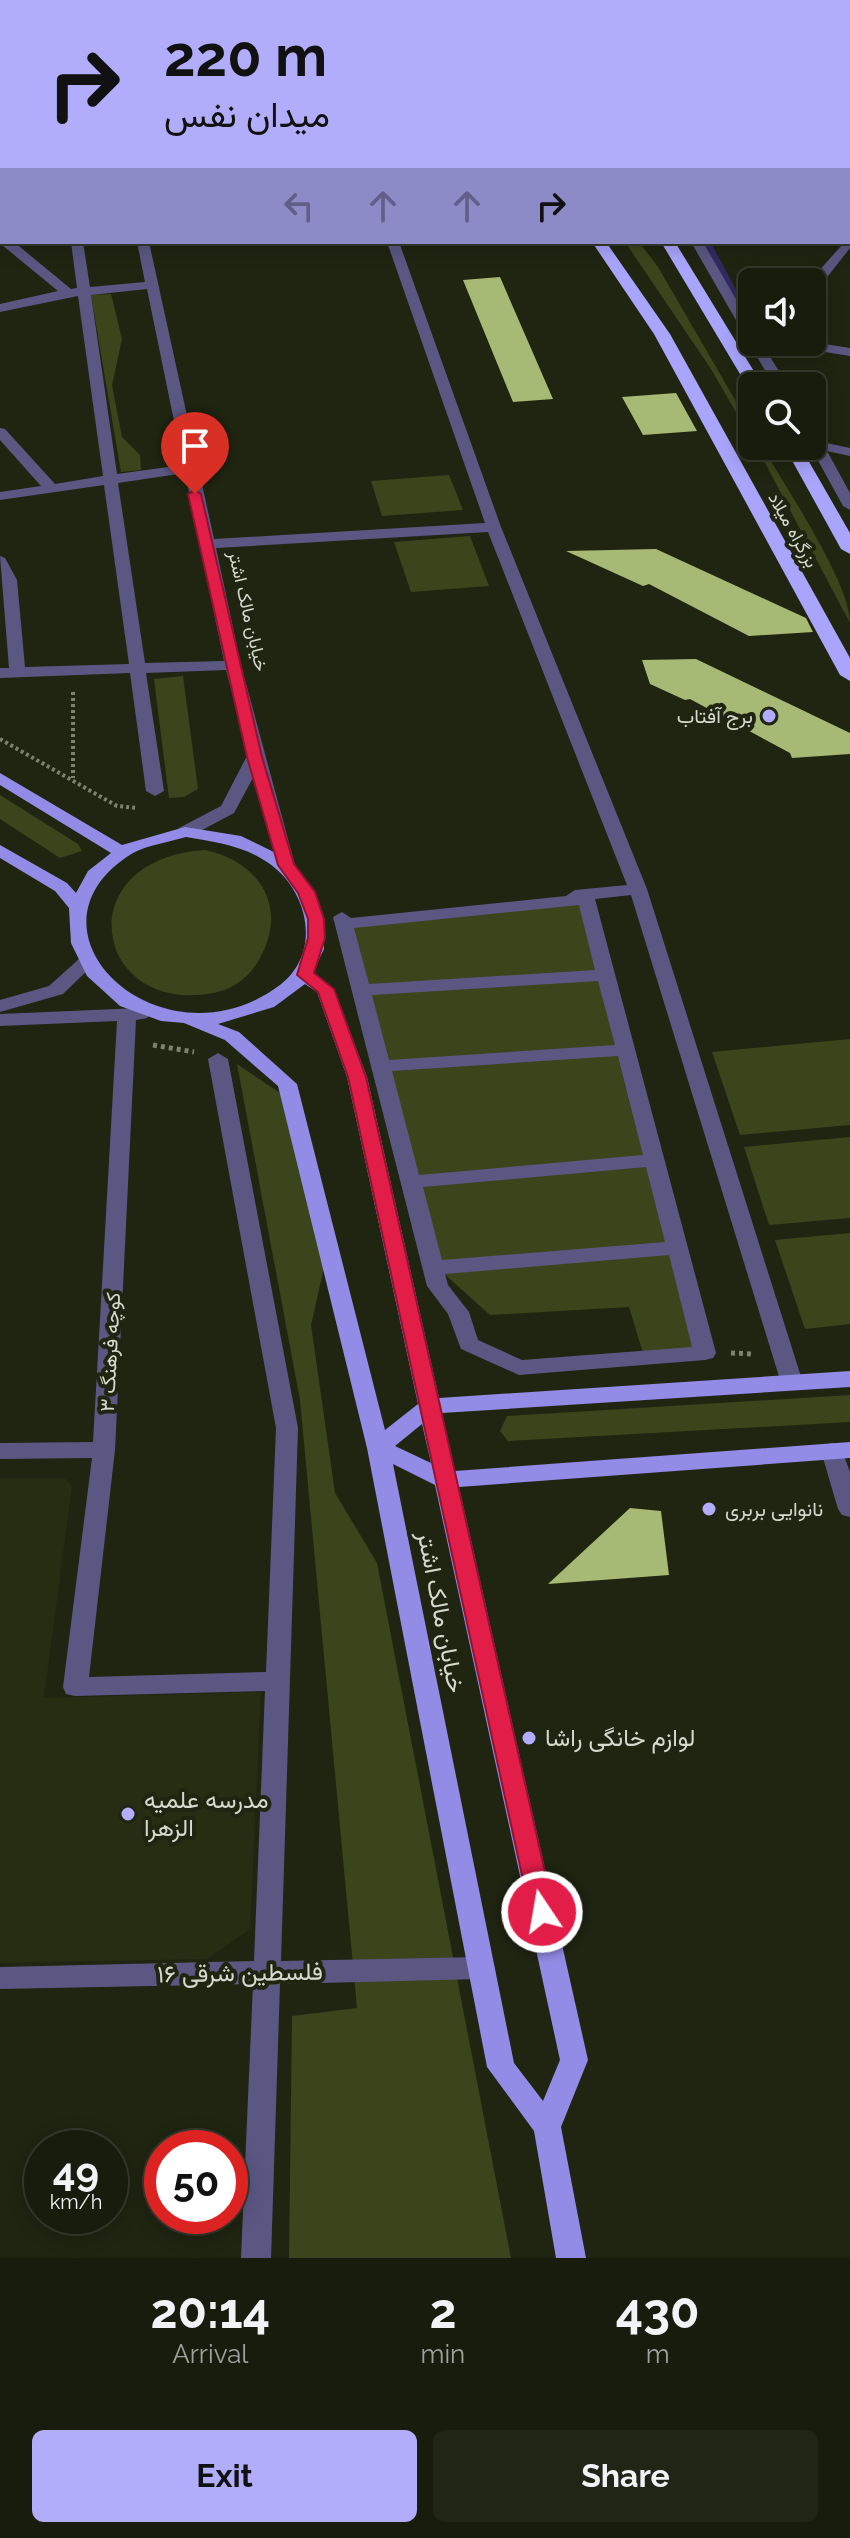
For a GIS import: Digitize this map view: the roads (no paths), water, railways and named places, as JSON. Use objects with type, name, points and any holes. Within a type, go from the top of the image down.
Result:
[{"type":"highway","name":"بزرگراه میلاد","points":[[600,244],[662,334],[850,675]]},
{"type":"highway","points":[[669,244],[746,372]]},
{"type":"highway","points":[[801,460],[850,549]]},
{"type":"main road","points":[[0,778],[121,852]]},
{"type":"main road","points":[[185,832],[243,840],[264,849],[286,865],[306,892],[316,919],[317,938],[305,975],[285,993],[253,1010],[217,1018],[190,1019],[154,1012],[110,990],[86,963],[77,931],[76,904],[93,875],[121,852],[147,840],[185,832]]},
{"type":"main road","points":[[0,850],[61,887],[76,904]]},
{"type":"main road","points":[[305,975],[325,989],[357,1077],[574,2060],[547,2127]]},
{"type":"main road","name":"خیابان مالک اشتر","points":[[190,1019],[232,1036],[287,1084],[378,1448],[501,2067],[547,2127],[571,2258]]},
{"type":"main road","points":[[841,1451],[446,1480],[378,1448],[430,1406],[850,1379]]},
{"type":"street","points":[[10,244],[75,292]]},
{"type":"street","points":[[77,244],[75,292],[112,478],[155,791]]},
{"type":"street","name":"خیابان مالک اشتر","points":[[143,244],[233,665],[286,865]]},
{"type":"street","points":[[394,244],[494,527],[638,889],[792,1383]]},
{"type":"street","points":[[698,244],[738,314]]},
{"type":"street","points":[[826,270],[847,244]]},
{"type":"street","points":[[0,308],[75,292],[152,285]]},
{"type":"street","points":[[721,331],[738,335]]},
{"type":"street","points":[[826,348],[850,352]]},
{"type":"street","points":[[0,432],[51,488]]},
{"type":"street","points":[[826,444],[850,452]]},
{"type":"street","points":[[825,460],[850,506]]},
{"type":"street","points":[[0,496],[189,468]]},
{"type":"street","points":[[827,503],[850,513]]},
{"type":"street","points":[[207,544],[494,527]]},
{"type":"street","points":[[0,561],[4,581],[8,672],[233,665]]},
{"type":"street","points":[[185,832],[228,809],[255,757]]},
{"type":"street","points":[[343,920],[638,889]]},
{"type":"street","points":[[316,919],[343,920],[586,899],[705,1353],[519,1368],[469,1344],[458,1312],[438,1286],[343,920]]},
{"type":"street","points":[[0,1006],[56,990],[86,963]]},
{"type":"street","points":[[361,990],[606,975]]},
{"type":"street","points":[[0,1020],[127,1016],[154,1012]]},
{"type":"street","name":"کوچه فرهنگ ۳","points":[[127,1016],[104,1450],[75,1687],[276,1681]]},
{"type":"street","points":[[381,1066],[626,1050]]},
{"type":"street","points":[[218,1059],[287,1428],[264,1973],[256,2258]]},
{"type":"street","points":[[411,1182],[655,1160]]},
{"type":"street","points":[[433,1268],[677,1248]]},
{"type":"street","points":[[0,1451],[104,1450]]},
{"type":"street","points":[[841,1451],[850,1509]]},
{"type":"street","name":"فلسطین شرقی ۱۶","points":[[0,1978],[481,1968]]},
{"type":"waterway","points":[[708,244],[738,300]]},
{"type":"place","name":"برج آفتاب","points":[[769,716]]},
{"type":"place","name":"نانوایی بربری","points":[[709,1509]]},
{"type":"place","name":"لوازم خانگی راشا","points":[[529,1738]]},
{"type":"place","name":"مدرسه علمیه الزهرا","points":[[128,1814]]}]
